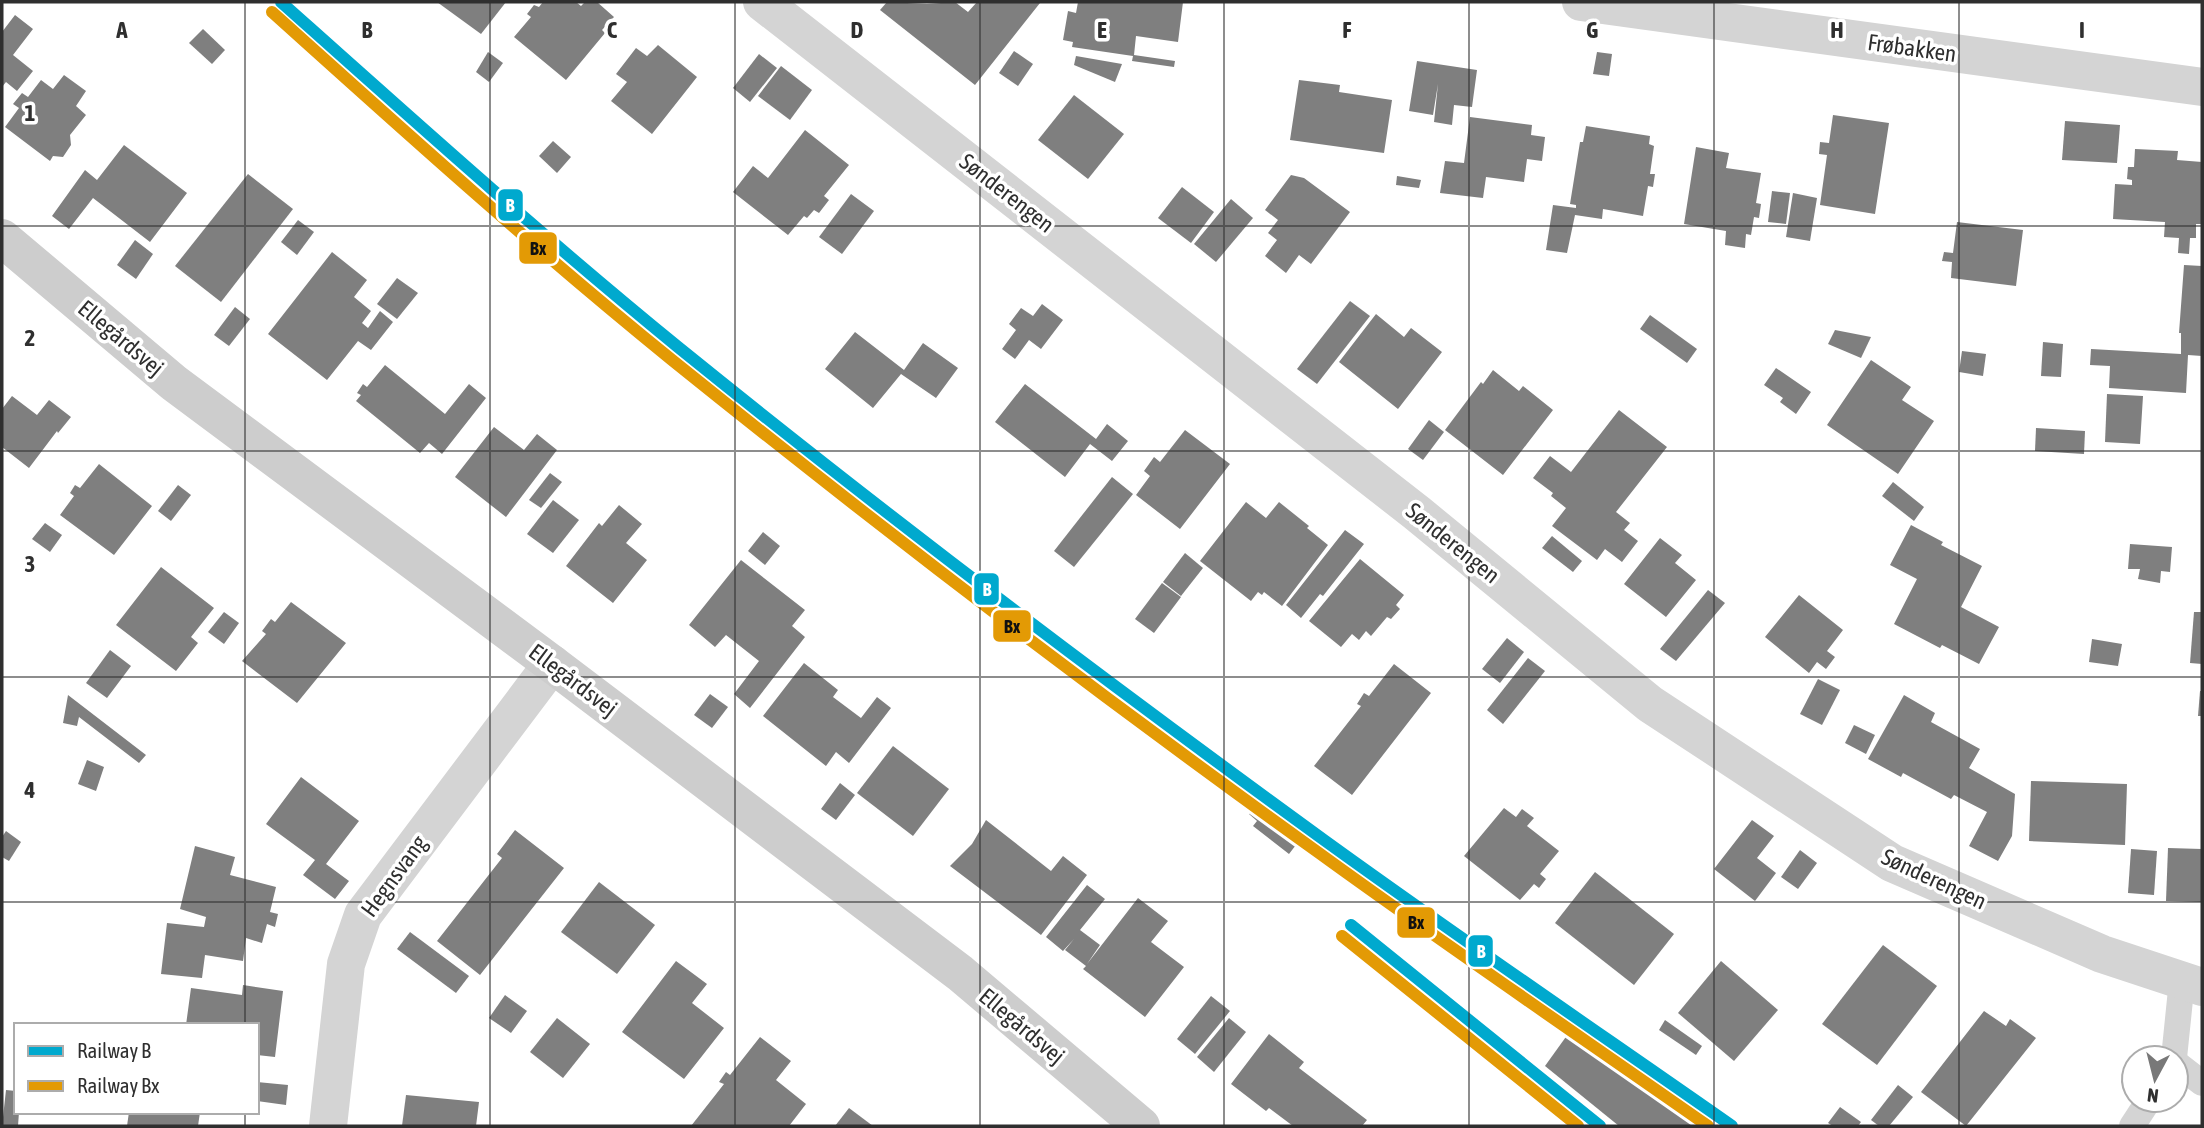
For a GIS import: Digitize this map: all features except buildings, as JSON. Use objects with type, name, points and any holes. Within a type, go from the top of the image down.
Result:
[{"type":"street","name":"Sønderengen","points":[[762,2],[1417,513],[1650,704],[1892,863],[2102,954],[2192,983]]},
{"type":"street","name":"Frøbakken","points":[[1581,2],[2202,87]]},
{"type":"street","name":"Ellegårdsvej","points":[[2,238],[174,383],[552,664],[960,973],[1141,1126]]},
{"type":"street","name":"Hegnsvang","points":[[328,1126],[346,964],[363,915],[552,664]]},
{"type":"lane","points":[[2177,1044],[2192,983]]},
{"type":"rail line","name":"B","points":[[281,2],[627,305],[917,536],[1324,840],[1732,1126]]},
{"type":"rail line","name":"Bx","points":[[272,12],[470,189],[621,318],[911,549],[1237,793],[1708,1126]]},
{"type":"rail line","name":"B","points":[[1351,925],[1600,1126]]},
{"type":"rail line","name":"Bx","points":[[1342,936],[1578,1126]]}]
